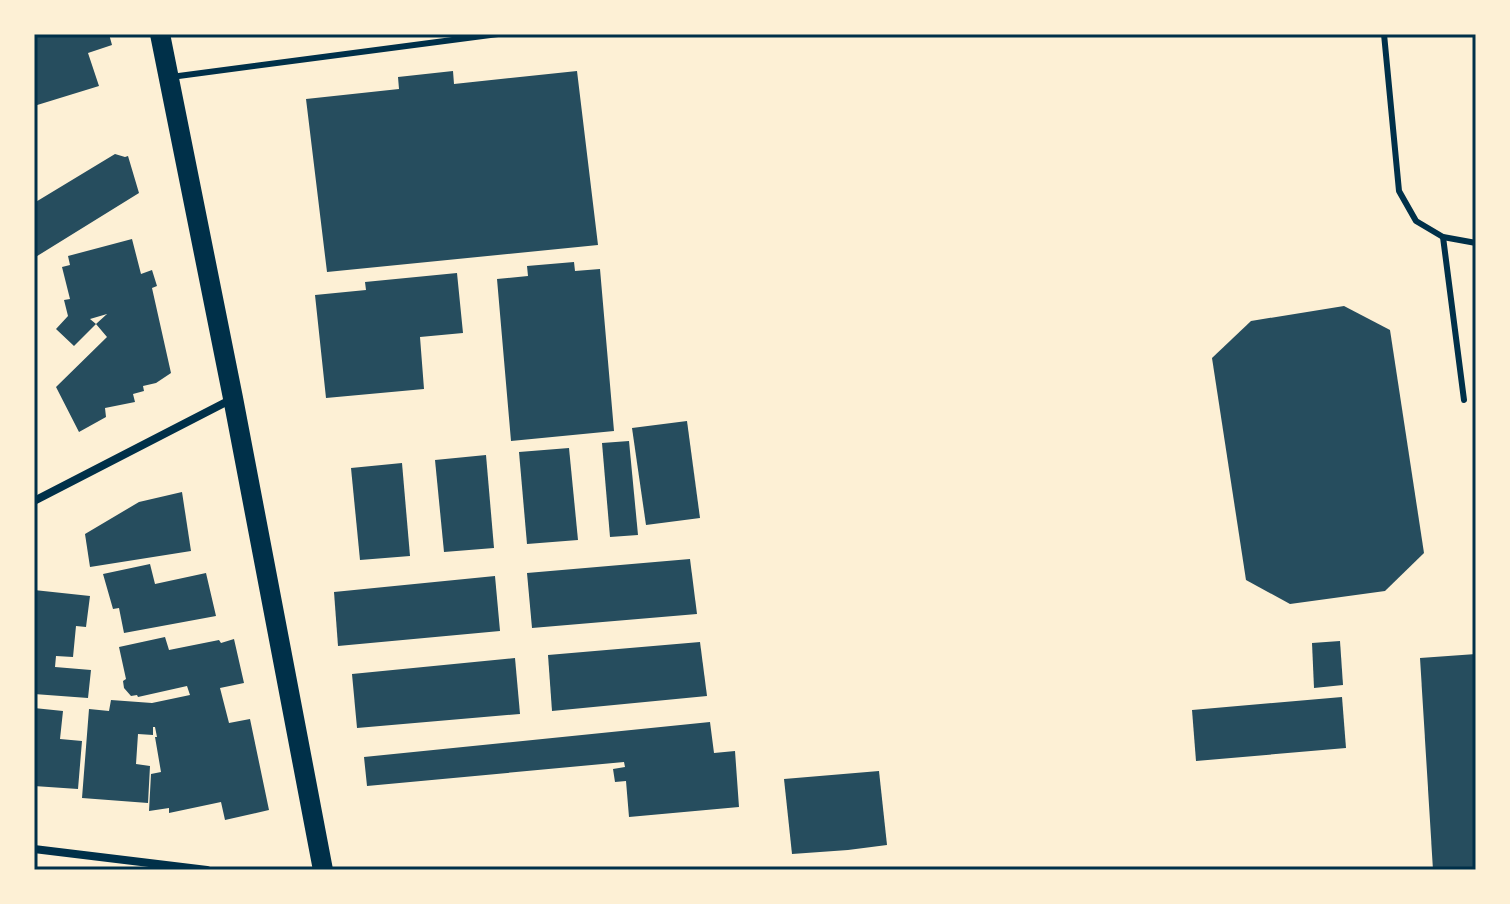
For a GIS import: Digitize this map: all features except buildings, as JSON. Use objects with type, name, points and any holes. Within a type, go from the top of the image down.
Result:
[{"type":"main road","points":[[160,34],[323,870]]},
{"type":"street","points":[[34,501],[233,398]]},
{"type":"street","points":[[34,849],[207,870]]},
{"type":"lane","points":[[168,78],[498,34]]},
{"type":"lane","points":[[1384,34],[1399,191],[1416,221],[1443,237],[1476,243]]},
{"type":"lane","points":[[1443,237],[1464,400]]}]
